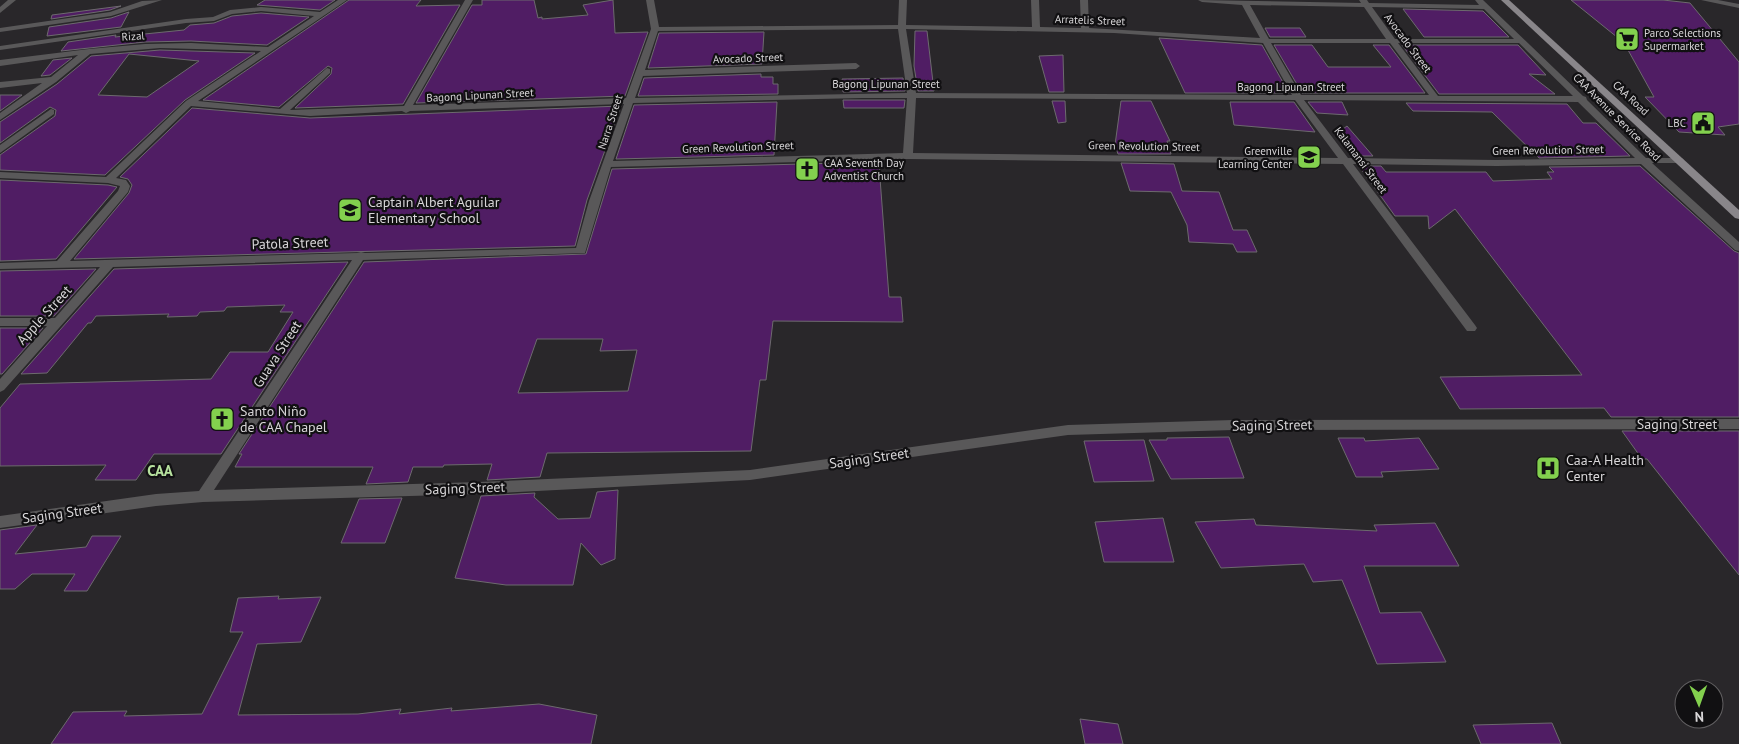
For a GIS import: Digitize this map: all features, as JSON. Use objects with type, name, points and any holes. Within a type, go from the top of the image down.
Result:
[{"type":"main road","name":"CAA Road","points":[[1505,0],[1739,216]]},
{"type":"street","points":[[0,11],[12,0]]},
{"type":"street","points":[[0,30],[111,14],[142,3],[158,0]]},
{"type":"street","points":[[108,180],[189,103],[343,0]]},
{"type":"street","points":[[406,110],[469,0]]},
{"type":"street","name":"Narra Street","points":[[581,251],[594,201],[655,29],[650,0]]},
{"type":"street","points":[[903,0],[902,27],[912,96],[908,156]]},
{"type":"street","points":[[1035,0],[1036,29]]},
{"type":"street","points":[[1084,0],[1085,31]]},
{"type":"street","points":[[1202,0],[1487,7]]},
{"type":"street","name":"CAA Avenue Service Road","points":[[1479,0],[1524,41],[1644,160],[1739,248]]},
{"type":"street","points":[[1705,0],[1739,6]]},
{"type":"street","name":"Kalamansi Street","points":[[1243,1],[1298,98],[1471,328]]},
{"type":"street","name":"Avocado Street","points":[[1365,3],[1436,99]]},
{"type":"street","points":[[0,48],[186,21],[214,19],[230,12],[261,9],[321,14]]},
{"type":"street","name":"Arratelis Street","points":[[655,29],[902,27],[1036,29],[1265,41],[1524,41]]},
{"type":"street","name":"Rizal","points":[[0,63],[89,51],[196,45],[268,49]]},
{"type":"street","points":[[0,117],[53,80],[89,51]]},
{"type":"street","name":"Avocado Street","points":[[641,72],[856,66]]},
{"type":"street","points":[[282,112],[326,71]]},
{"type":"street","points":[[0,84],[53,80]]},
{"type":"street","name":"Bagong Lipunan Street","points":[[189,103],[282,112],[406,110],[497,104],[790,96],[1583,99]]},
{"type":"street","points":[[0,150],[52,112]]},
{"type":"street","name":"Green Revolution Street","points":[[608,164],[908,156],[1497,163],[1679,160]]},
{"type":"street","points":[[0,174],[108,180],[122,182],[125,186],[123,192],[60,265]]},
{"type":"street","name":"Patola Street","points":[[0,266],[361,255],[581,251]]},
{"type":"street","name":"Guava Street","points":[[203,496],[361,255]]},
{"type":"street","name":"Apple Street","points":[[2,383],[110,263]]},
{"type":"street","points":[[0,322],[58,322]]},
{"type":"street","name":"Saging Street","points":[[0,522],[156,500],[203,496],[469,488],[750,475],[1068,430],[1253,425],[1739,424]]},
{"type":"building","points":[[265,0],[335,0],[320,10],[257,5]]},
{"type":"building","points":[[349,0],[421,0],[416,6],[460,5],[403,104],[295,108],[331,74],[332,68],[328,66],[279,107],[203,100]]},
{"type":"building","points":[[482,0],[534,0],[538,18],[542,17],[542,19],[588,15],[583,5],[613,0],[615,33],[648,32],[625,96],[416,103],[472,5],[482,5]]},
{"type":"building","points":[[1571,0],[1663,0],[1690,3],[1739,62],[1739,124],[1718,127],[1725,135],[1679,132],[1645,97],[1654,97],[1628,50],[1633,50]]},
{"type":"building","points":[[121,6],[110,10],[51,19],[52,15]]},
{"type":"building","points":[[1403,9],[1483,11],[1509,37],[1424,37]]},
{"type":"building","points":[[129,12],[121,27],[47,36],[49,27],[111,18]]},
{"type":"building","points":[[261,13],[309,17],[267,45],[191,41],[145,42],[61,51],[68,42],[116,35],[115,37],[184,30],[190,25],[214,23],[232,16]]},
{"type":"building","points":[[1265,28],[1300,28],[1306,37],[1270,37]]},
{"type":"building","points":[[915,31],[927,31],[934,91],[918,91],[914,66]]},
{"type":"building","points":[[764,32],[762,64],[648,68],[659,33]]},
{"type":"building","points":[[1159,38],[1262,45],[1289,93],[1185,93]]},
{"type":"building","points":[[1274,45],[1312,45],[1328,67],[1391,67],[1373,45],[1389,45],[1425,93],[1302,93]]},
{"type":"building","points":[[1402,45],[1518,45],[1546,75],[1529,74],[1555,94],[1439,94]]},
{"type":"building","points":[[160,50],[255,53],[185,100],[105,175],[0,170],[0,155],[55,116],[56,110],[50,107],[0,143],[0,122],[57,84],[91,56]],"holes":[[[129,54],[199,61],[147,97],[98,95]]]},
{"type":"building","points":[[1063,55],[1064,92],[1049,92],[1039,56]]},
{"type":"building","points":[[72,58],[50,75],[41,76],[53,60]]},
{"type":"building","points":[[761,74],[761,77],[773,77],[773,84],[778,84],[778,94],[638,96],[644,78]]},
{"type":"building","points":[[903,78],[905,91],[843,92],[842,79]]},
{"type":"building","points":[[0,95],[22,95],[0,111]]},
{"type":"building","points":[[843,100],[905,100],[904,108],[844,108]]},
{"type":"building","points":[[1052,101],[1065,101],[1066,122],[1058,123]]},
{"type":"building","points":[[1121,101],[1151,101],[1170,141],[1167,141],[1171,154],[1118,154],[1115,145]]},
{"type":"building","points":[[777,102],[774,155],[616,159],[634,105]]},
{"type":"building","points":[[1230,102],[1294,102],[1315,132],[1234,125]]},
{"type":"building","points":[[1308,102],[1342,102],[1348,115],[1317,113]]},
{"type":"building","points":[[1406,103],[1567,104],[1583,123],[1596,123],[1630,156],[1539,158],[1492,112],[1413,111]]},
{"type":"building","name":"Captain Albert Aguilar Elementary School","points":[[621,106],[587,200],[575,246],[74,259],[129,193],[132,185],[128,179],[120,177],[192,108],[310,118]]},
{"type":"building","points":[[1347,126],[1373,156],[1353,156],[1339,132]]},
{"type":"building","points":[[841,163],[841,165],[879,165],[889,297],[901,297],[903,322],[773,321],[766,380],[760,380],[751,451],[547,453],[540,477],[487,480],[492,464],[444,465],[443,467],[413,467],[408,482],[366,484],[373,467],[235,467],[242,454],[239,454],[364,262],[586,254],[612,169]],"holes":[[[537,339],[603,339],[600,351],[637,350],[628,391],[518,393]]]},
{"type":"building","points":[[1121,163],[1174,164],[1182,191],[1219,192],[1233,230],[1247,230],[1257,252],[1237,252],[1233,244],[1189,242],[1187,225],[1171,192],[1130,191]]},
{"type":"building","points":[[1359,166],[1381,166],[1386,172],[1486,172],[1493,181],[1552,179],[1547,172],[1554,172],[1549,167],[1640,166],[1734,251],[1739,253],[1739,417],[1611,417],[1604,408],[1460,409],[1440,377],[1582,375],[1455,209],[1429,229],[1428,216],[1395,216]]},
{"type":"building","points":[[0,180],[117,187],[56,259],[0,261]]},
{"type":"building","points":[[348,262],[221,454],[154,454],[136,480],[95,480],[106,465],[0,466],[0,408],[20,384],[211,379],[230,352],[268,352],[293,312],[280,312],[285,305],[227,307],[224,311],[200,312],[197,316],[167,317],[169,314],[96,316],[91,323],[88,323],[47,373],[21,374],[114,269]]},
{"type":"building","points":[[96,269],[54,316],[0,316],[0,271]]},
{"type":"building","points":[[0,328],[43,328],[2,374],[0,374]]},
{"type":"building","points":[[1622,431],[1739,431],[1739,575],[1647,459],[1642,459]]},
{"type":"building","points":[[1229,437],[1244,478],[1171,479],[1149,440],[1167,440],[1167,438]]},
{"type":"building","points":[[1338,438],[1364,438],[1365,441],[1419,438],[1439,469],[1381,472],[1383,477],[1356,477]]},
{"type":"building","points":[[1144,440],[1154,481],[1094,482],[1084,441]]},
{"type":"building","points":[[618,490],[615,559],[601,565],[581,543],[573,585],[506,585],[455,578],[481,496],[535,493],[534,497],[558,519],[590,518],[597,492]]},
{"type":"building","points":[[402,498],[385,543],[341,543],[359,499]]},
{"type":"building","points":[[1163,518],[1174,562],[1104,562],[1095,522]]},
{"type":"building","points":[[1254,519],[1256,525],[1377,531],[1374,525],[1435,523],[1459,566],[1364,566],[1380,613],[1421,612],[1446,662],[1377,664],[1342,580],[1313,582],[1304,564],[1221,568],[1195,522]]},
{"type":"building","points":[[37,525],[15,554],[86,547],[92,536],[121,536],[87,591],[64,591],[75,574],[32,574],[15,589],[0,589],[0,530]]},
{"type":"building","points":[[279,596],[278,599],[321,597],[301,642],[257,644],[238,715],[358,714],[401,709],[399,714],[452,708],[451,711],[539,704],[597,715],[591,744],[51,744],[73,712],[127,711],[124,716],[202,714],[243,632],[230,632],[238,598]]},
{"type":"building","points":[[1080,719],[1118,724],[1123,744],[1085,744]]},
{"type":"building","points":[[1552,723],[1561,744],[1481,744],[1473,725]]},
{"type":"place","name":"Parco Selections Supermarket","points":[[1627,39]]},
{"type":"place","name":"LBC","points":[[1703,123]]},
{"type":"place","name":"Greenville Learning Center","points":[[1309,157]]},
{"type":"place","name":"CAA Seventh Day Adventist Church","points":[[807,169]]},
{"type":"place","name":"Captain Albert Aguilar Elementary School","points":[[350,210]]},
{"type":"place","name":"Santo Niño de CAA Chapel","points":[[222,419]]},
{"type":"place","name":"Caa-A Health Center","points":[[1548,468]]},
{"type":"district","name":"CAA","points":[[160,471]]}]
